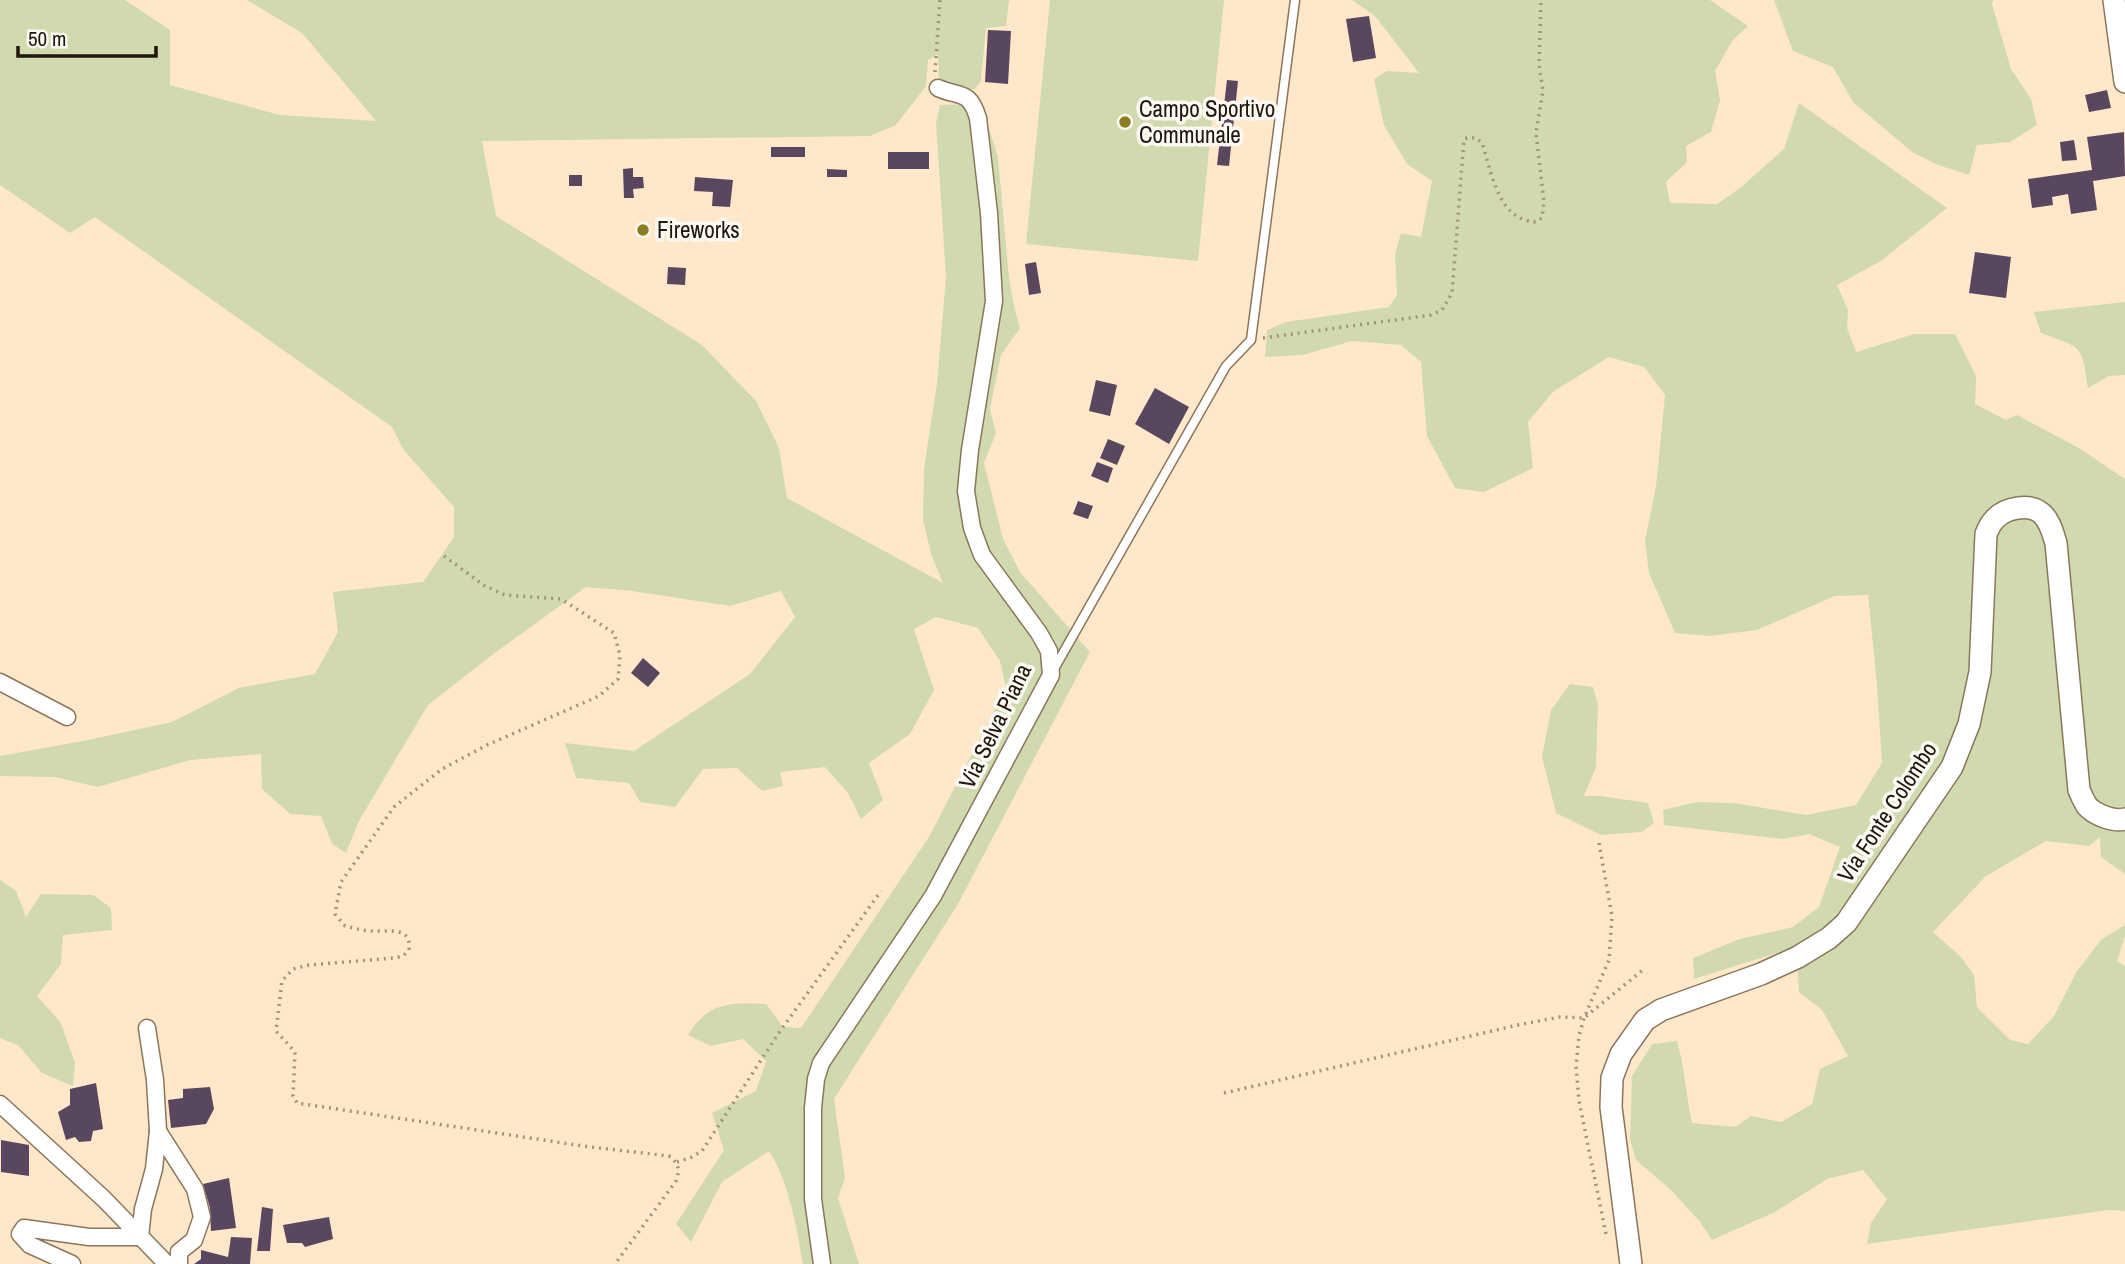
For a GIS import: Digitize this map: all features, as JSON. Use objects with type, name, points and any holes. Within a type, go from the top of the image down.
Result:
[{"type":"street","points":[[2113,0],[2125,82]]},
{"type":"street","name":"Via Selva Piana","points":[[822,1264],[813,1199],[813,1108],[816,1079],[821,1063],[933,897],[1051,675],[1049,651],[1039,632],[982,555],[972,528],[966,491],[994,301],[989,213],[974,104],[963,94],[939,89]]},
{"type":"street","name":"Via Fonte Colombo","points":[[1631,1264],[1611,1107],[1612,1078],[1620,1054],[1645,1020],[1661,1010],[1761,974],[1798,957],[1829,939],[1846,923],[1952,767],[1969,724],[1980,672],[1986,534],[1995,518],[2009,509],[2027,508],[2041,512],[2049,523],[2056,543],[2079,790],[2088,806],[2094,810],[2118,821],[2125,819]]},
{"type":"street","points":[[0,682],[67,717]]},
{"type":"street","points":[[139,1237],[143,1209],[154,1170],[158,1131],[155,1080],[147,1028]]},
{"type":"street","points":[[0,1104],[104,1199],[167,1264]]},
{"type":"street","points":[[158,1131],[195,1189],[202,1217],[194,1240],[179,1252],[179,1264]]},
{"type":"street","points":[[72,1264],[30,1245],[20,1234],[24,1228],[89,1237],[139,1237]]},
{"type":"lane","points":[[1051,675],[1226,366],[1251,340],[1295,0]]},
{"type":"path","points":[[939,89],[935,78],[940,0]]},
{"type":"path","points":[[1251,340],[1431,315],[1442,310],[1452,293],[1464,139],[1469,136],[1482,143],[1496,188],[1506,207],[1528,222],[1536,222],[1542,218],[1544,202],[1536,133],[1543,90],[1539,65],[1542,0]]},
{"type":"path","points":[[444,556],[485,586],[505,595],[561,599],[614,634],[620,654],[618,679],[599,696],[487,745],[442,769],[394,807],[341,882],[335,914],[345,926],[369,932],[399,931],[406,934],[410,942],[409,950],[403,956],[394,958],[309,965],[293,969],[282,981],[276,1031],[295,1052],[293,1096],[297,1103],[590,1147],[669,1156],[677,1162],[679,1171],[676,1181],[615,1264]]},
{"type":"path","points":[[1599,843],[1612,916],[1609,960],[1584,1018],[1576,1066],[1579,1101],[1606,1237]]},
{"type":"path","points":[[677,1162],[702,1151],[778,1034],[881,891]]},
{"type":"path","points":[[1224,1093],[1560,1017],[1584,1018],[1644,969]]},
{"type":"green space","points":[[0,0],[125,0],[170,30],[170,85],[280,115],[376,121],[302,33],[247,0],[1009,0],[1006,26],[986,28],[981,81],[974,90],[939,85],[938,54],[928,60],[926,86],[896,125],[870,136],[482,141],[496,216],[702,345],[756,401],[779,448],[787,498],[943,583],[931,554],[923,519],[924,469],[937,383],[946,278],[936,123],[940,105],[966,104],[985,115],[998,157],[1009,278],[1020,328],[1001,355],[990,409],[996,433],[984,463],[1003,539],[1020,572],[1090,652],[958,904],[834,1099],[845,1178],[838,1198],[859,1264],[803,1264],[787,1192],[769,1151],[722,1182],[691,1242],[676,1224],[724,1150],[712,1113],[756,1091],[766,1061],[743,1039],[711,1046],[688,1035],[712,1010],[731,1004],[766,1004],[783,1027],[801,1028],[929,837],[1006,688],[1000,661],[978,628],[936,617],[914,629],[934,690],[910,734],[869,763],[883,800],[861,819],[848,793],[825,767],[780,772],[783,786],[762,791],[737,768],[703,769],[675,807],[640,802],[629,783],[576,778],[565,743],[634,751],[750,674],[795,617],[781,591],[730,606],[586,587],[428,705],[359,821],[346,853],[332,844],[321,816],[290,814],[262,789],[261,754],[190,760],[98,787],[54,777],[0,776],[0,756],[172,722],[239,688],[315,674],[338,632],[333,592],[423,582],[454,537],[454,507],[403,449],[392,427],[95,217],[70,233],[0,185]]},
{"type":"green space","name":"Campo Sportivo Communale","points":[[1050,0],[1224,0],[1198,261],[1026,244]]},
{"type":"green space","points":[[1352,0],[1710,0],[1748,26],[1732,41],[1715,71],[1720,100],[1711,132],[1686,146],[1687,162],[1666,182],[1670,203],[1717,204],[1740,188],[1784,149],[1799,103],[1947,208],[1881,261],[1837,285],[1848,310],[1847,328],[1856,352],[1914,334],[1955,334],[1976,376],[1975,404],[2006,420],[2017,415],[2079,448],[2125,479],[2125,874],[2101,857],[2100,837],[2089,846],[2046,841],[1986,876],[1933,932],[1960,956],[1974,975],[1977,1007],[2010,1040],[2028,1044],[2054,1016],[2077,971],[2102,939],[2125,925],[2125,936],[2117,961],[2125,966],[2125,1211],[2109,1210],[1867,1244],[1871,1223],[1887,1199],[1863,1170],[1827,1179],[1775,1212],[1712,1240],[1672,1191],[1636,1160],[1630,1139],[1632,1076],[1652,1044],[1677,1041],[1692,1123],[1735,1127],[1751,1116],[1781,1122],[1812,1104],[1820,1069],[1848,1056],[1822,1010],[1799,992],[1796,947],[1694,979],[1693,958],[1740,939],[1793,927],[1819,907],[1840,847],[1809,834],[1783,839],[1664,825],[1663,810],[1697,802],[1734,803],[1806,815],[1856,805],[1882,763],[1868,595],[1835,596],[1757,630],[1710,636],[1675,633],[1649,573],[1645,541],[1656,486],[1665,395],[1644,367],[1609,357],[1554,391],[1528,422],[1533,468],[1484,492],[1455,488],[1427,436],[1421,362],[1401,345],[1352,341],[1303,355],[1265,357],[1267,330],[1286,322],[1389,307],[1397,295],[1395,255],[1401,233],[1421,237],[1432,181],[1407,164],[1384,125],[1374,79],[1387,71],[1419,73],[1375,16]]},
{"type":"green space","points":[[1774,0],[1993,0],[2011,69],[2031,99],[2037,125],[2010,142],[1977,145],[1969,175],[1938,165],[1912,152],[1853,102],[1833,67],[1793,51]]},
{"type":"green space","points":[[2125,302],[2125,375],[2109,376],[2088,388],[2084,363],[2078,350],[2041,333],[2034,312]]},
{"type":"green space","points":[[1570,684],[1593,687],[1598,704],[1596,767],[1584,796],[1648,803],[1654,823],[1642,832],[1601,835],[1556,813],[1542,757],[1551,710]]},
{"type":"green space","points":[[0,880],[16,891],[26,917],[41,894],[93,895],[111,908],[112,930],[63,935],[61,964],[37,996],[61,1023],[75,1063],[73,1086],[42,1073],[19,1046],[0,1038]]},
{"type":"building","points":[[1369,16],[1376,58],[1353,62],[1346,19]]},
{"type":"building","points":[[988,30],[1011,31],[1008,84],[985,82]]},
{"type":"building","points":[[1227,80],[1238,81],[1229,166],[1217,165]]},
{"type":"building","points":[[2107,90],[2111,108],[2089,112],[2085,95]]},
{"type":"building","points":[[2124,132],[2125,176],[2093,181],[2097,210],[2071,214],[2068,194],[2052,197],[2053,205],[2032,208],[2028,179],[2092,170],[2087,137]]},
{"type":"building","points":[[2074,140],[2077,160],[2062,161],[2060,142]]},
{"type":"building","points":[[771,147],[805,147],[805,157],[771,157]]},
{"type":"building","points":[[888,152],[929,152],[929,169],[888,169]]},
{"type":"building","points":[[633,168],[633,177],[643,177],[644,188],[633,189],[634,198],[624,198],[623,169]]},
{"type":"building","points":[[827,169],[847,170],[847,177],[827,177]]},
{"type":"building","points":[[569,175],[582,175],[582,186],[569,186]]},
{"type":"building","points":[[695,177],[733,180],[730,207],[712,206],[713,192],[694,191]]},
{"type":"building","points":[[1975,252],[2011,257],[2006,298],[1969,293]]},
{"type":"building","points":[[1036,262],[1041,293],[1029,295],[1025,264]]},
{"type":"building","points":[[668,267],[686,268],[685,285],[667,284]]},
{"type":"building","points":[[1096,380],[1117,385],[1110,416],[1089,411]]},
{"type":"building","points":[[1155,388],[1189,407],[1169,444],[1135,424]]},
{"type":"building","points":[[1108,439],[1125,446],[1117,465],[1100,458]]},
{"type":"building","points":[[1097,462],[1113,468],[1108,483],[1091,476]]},
{"type":"building","points":[[1078,501],[1093,506],[1088,519],[1073,514]]},
{"type":"building","points":[[643,658],[660,673],[648,687],[631,673]]},
{"type":"building","points":[[96,1083],[103,1129],[93,1131],[91,1141],[79,1142],[75,1137],[66,1140],[58,1112],[70,1105],[70,1089]]},
{"type":"building","points":[[210,1087],[214,1109],[206,1124],[171,1128],[168,1100],[183,1098],[183,1089]]},
{"type":"building","points":[[1,1140],[29,1145],[29,1176],[1,1172]]},
{"type":"building","points":[[229,1178],[236,1228],[211,1231],[210,1208],[203,1184]]},
{"type":"building","points":[[262,1207],[273,1209],[270,1251],[257,1251]]},
{"type":"building","points":[[329,1217],[333,1239],[305,1247],[302,1243],[287,1243],[283,1225]]},
{"type":"building","points":[[231,1237],[252,1238],[250,1264],[194,1264],[201,1259],[201,1250],[228,1257]]},
{"type":"place","name":"Campo Sportivo Communale","points":[[1125,122]]},
{"type":"place","name":"Fireworks","points":[[643,230]]}]
